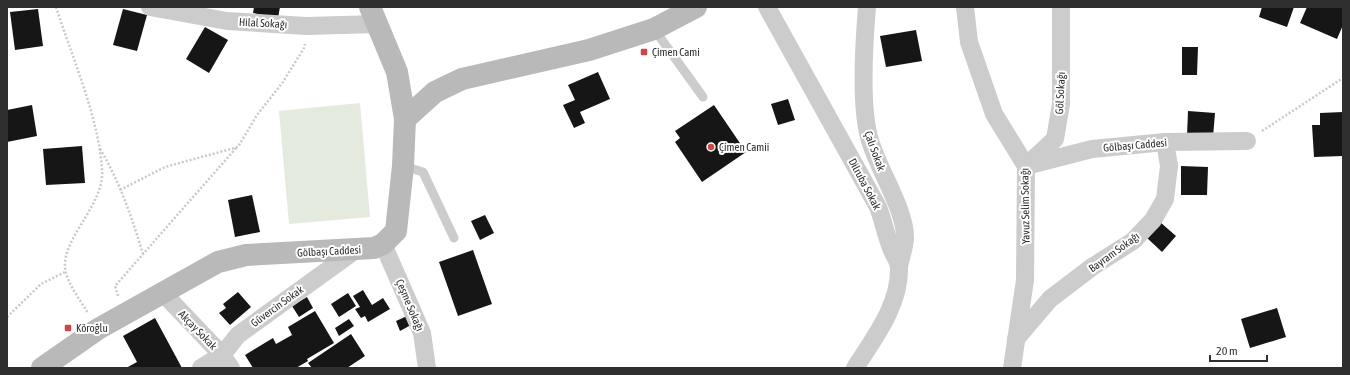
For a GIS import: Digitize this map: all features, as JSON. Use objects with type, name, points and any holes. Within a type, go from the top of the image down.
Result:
[{"type":"street","name":"Hilal Sokağı","points":[[150,7],[227,21],[306,26],[374,16]]},
{"type":"street","points":[[405,119],[435,92],[462,79],[589,50],[654,28],[696,7]]},
{"type":"street","name":"Dilruba Sokak","points":[[767,7],[878,207],[886,229],[890,247],[899,266]]},
{"type":"street","name":"Çalı Sokak","points":[[867,7],[864,62],[865,117],[869,138],[900,213],[905,236],[899,266]]},
{"type":"street","name":"Yavuz Selim Sokağı","points":[[965,7],[969,42],[994,114],[1026,166],[1025,280],[1015,339],[1012,368]]},
{"type":"street","name":"Göl Sokağı","points":[[1026,166],[1055,139],[1061,104],[1061,7]]},
{"type":"street","points":[[374,16],[397,72],[405,119],[403,166],[396,231],[383,244]]},
{"type":"street","name":"Gölbaşı Caddesi","points":[[1026,166],[1092,149],[1166,142],[1246,141]]},
{"type":"street","name":"Bayram Sokağı","points":[[1015,339],[1050,298],[1092,267],[1133,240],[1152,220],[1165,199],[1169,166],[1166,142]]},
{"type":"street","name":"Gölbaşı Caddesi","points":[[51,365],[98,329],[218,262],[246,255],[357,250],[374,248],[383,244]]},
{"type":"street","name":"Çeşme Sokağı","points":[[383,244],[422,333],[427,368]]},
{"type":"street","name":"Güvercin Sokak","points":[[201,368],[226,361],[238,335],[357,250]]},
{"type":"street","points":[[855,368],[878,333],[896,296],[899,266]]},
{"type":"street","name":"Akçay Sokak","points":[[162,293],[226,361]]},
{"type":"lane","points":[[654,28],[703,97]]},
{"type":"lane","points":[[403,166],[423,172],[454,238]]},
{"type":"path","points":[[56,7],[96,129],[103,171],[99,194],[66,252],[66,272],[75,293],[98,329]]},
{"type":"path","points":[[128,312],[117,294],[115,286],[238,147],[256,115],[283,82],[304,48],[306,26]]},
{"type":"path","points":[[1246,141],[1343,78]]},
{"type":"path","points":[[99,147],[129,209],[144,254]]},
{"type":"path","points":[[120,190],[165,167],[238,147]]},
{"type":"path","points":[[7,317],[41,284],[66,272]]},
{"type":"shaded area","points":[[360,103],[370,217],[289,224],[279,111]]},
{"type":"building","points":[[254,7],[280,7],[278,18],[253,13]]},
{"type":"building","points":[[1262,7],[1294,7],[1287,27],[1259,17]]},
{"type":"building","points":[[1307,7],[1343,8],[1343,25],[1337,39],[1300,23]]},
{"type":"building","points":[[38,9],[43,46],[15,50],[10,12]]},
{"type":"building","points":[[123,9],[147,15],[137,51],[113,45]]},
{"type":"building","points":[[205,27],[228,40],[209,73],[186,59]]},
{"type":"building","points":[[916,30],[922,61],[886,67],[880,36]]},
{"type":"building","points":[[1182,47],[1198,47],[1197,75],[1182,75]]},
{"type":"building","points":[[598,72],[610,99],[580,112],[585,123],[574,128],[563,105],[575,100],[568,85]]},
{"type":"building","points":[[788,99],[795,120],[778,125],[771,104]]},
{"type":"building","points":[[32,105],[37,136],[7,142],[7,110]]},
{"type":"building","name":"Çimen Camii","points":[[714,105],[746,152],[702,182],[675,142],[680,138],[675,131]]},
{"type":"building","points":[[1188,111],[1215,113],[1213,137],[1187,136]]},
{"type":"building","points":[[1343,112],[1343,156],[1314,157],[1312,125],[1320,125],[1320,113]]},
{"type":"building","points":[[82,146],[85,183],[46,185],[43,149]]},
{"type":"building","points":[[1181,166],[1208,167],[1207,195],[1181,195]]},
{"type":"building","points":[[252,195],[260,232],[235,237],[228,200]]},
{"type":"building","points":[[485,215],[494,233],[480,240],[471,221]]},
{"type":"building","points":[[1160,222],[1176,236],[1162,252],[1146,237]]},
{"type":"building","points":[[473,250],[492,304],[458,316],[439,262]]},
{"type":"building","points":[[363,290],[372,305],[383,298],[390,309],[368,322],[365,316],[361,318],[355,309],[360,307],[353,296]]},
{"type":"building","points":[[238,292],[251,307],[230,325],[219,313],[226,308],[223,304]]},
{"type":"building","points":[[348,293],[356,306],[339,317],[331,304]]},
{"type":"building","points":[[307,297],[313,308],[299,317],[292,306]]},
{"type":"building","points":[[1277,308],[1286,337],[1250,348],[1241,319]]},
{"type":"building","points":[[315,311],[334,343],[307,359],[308,361],[296,368],[253,368],[245,355],[273,338],[276,344],[292,335],[288,327]]},
{"type":"building","points":[[407,316],[411,325],[400,331],[396,321]]},
{"type":"building","points":[[155,318],[182,368],[126,368],[137,362],[123,336]]},
{"type":"building","points":[[349,319],[354,326],[339,336],[335,328]]},
{"type":"building","points":[[351,334],[365,356],[347,368],[312,368],[308,363]]},
{"type":"place","name":"Çimen Cami","points":[[644,52]]},
{"type":"place","name":"Çimen Camii","points":[[711,147]]},
{"type":"place","name":"Köroğlu","points":[[68,328]]}]
